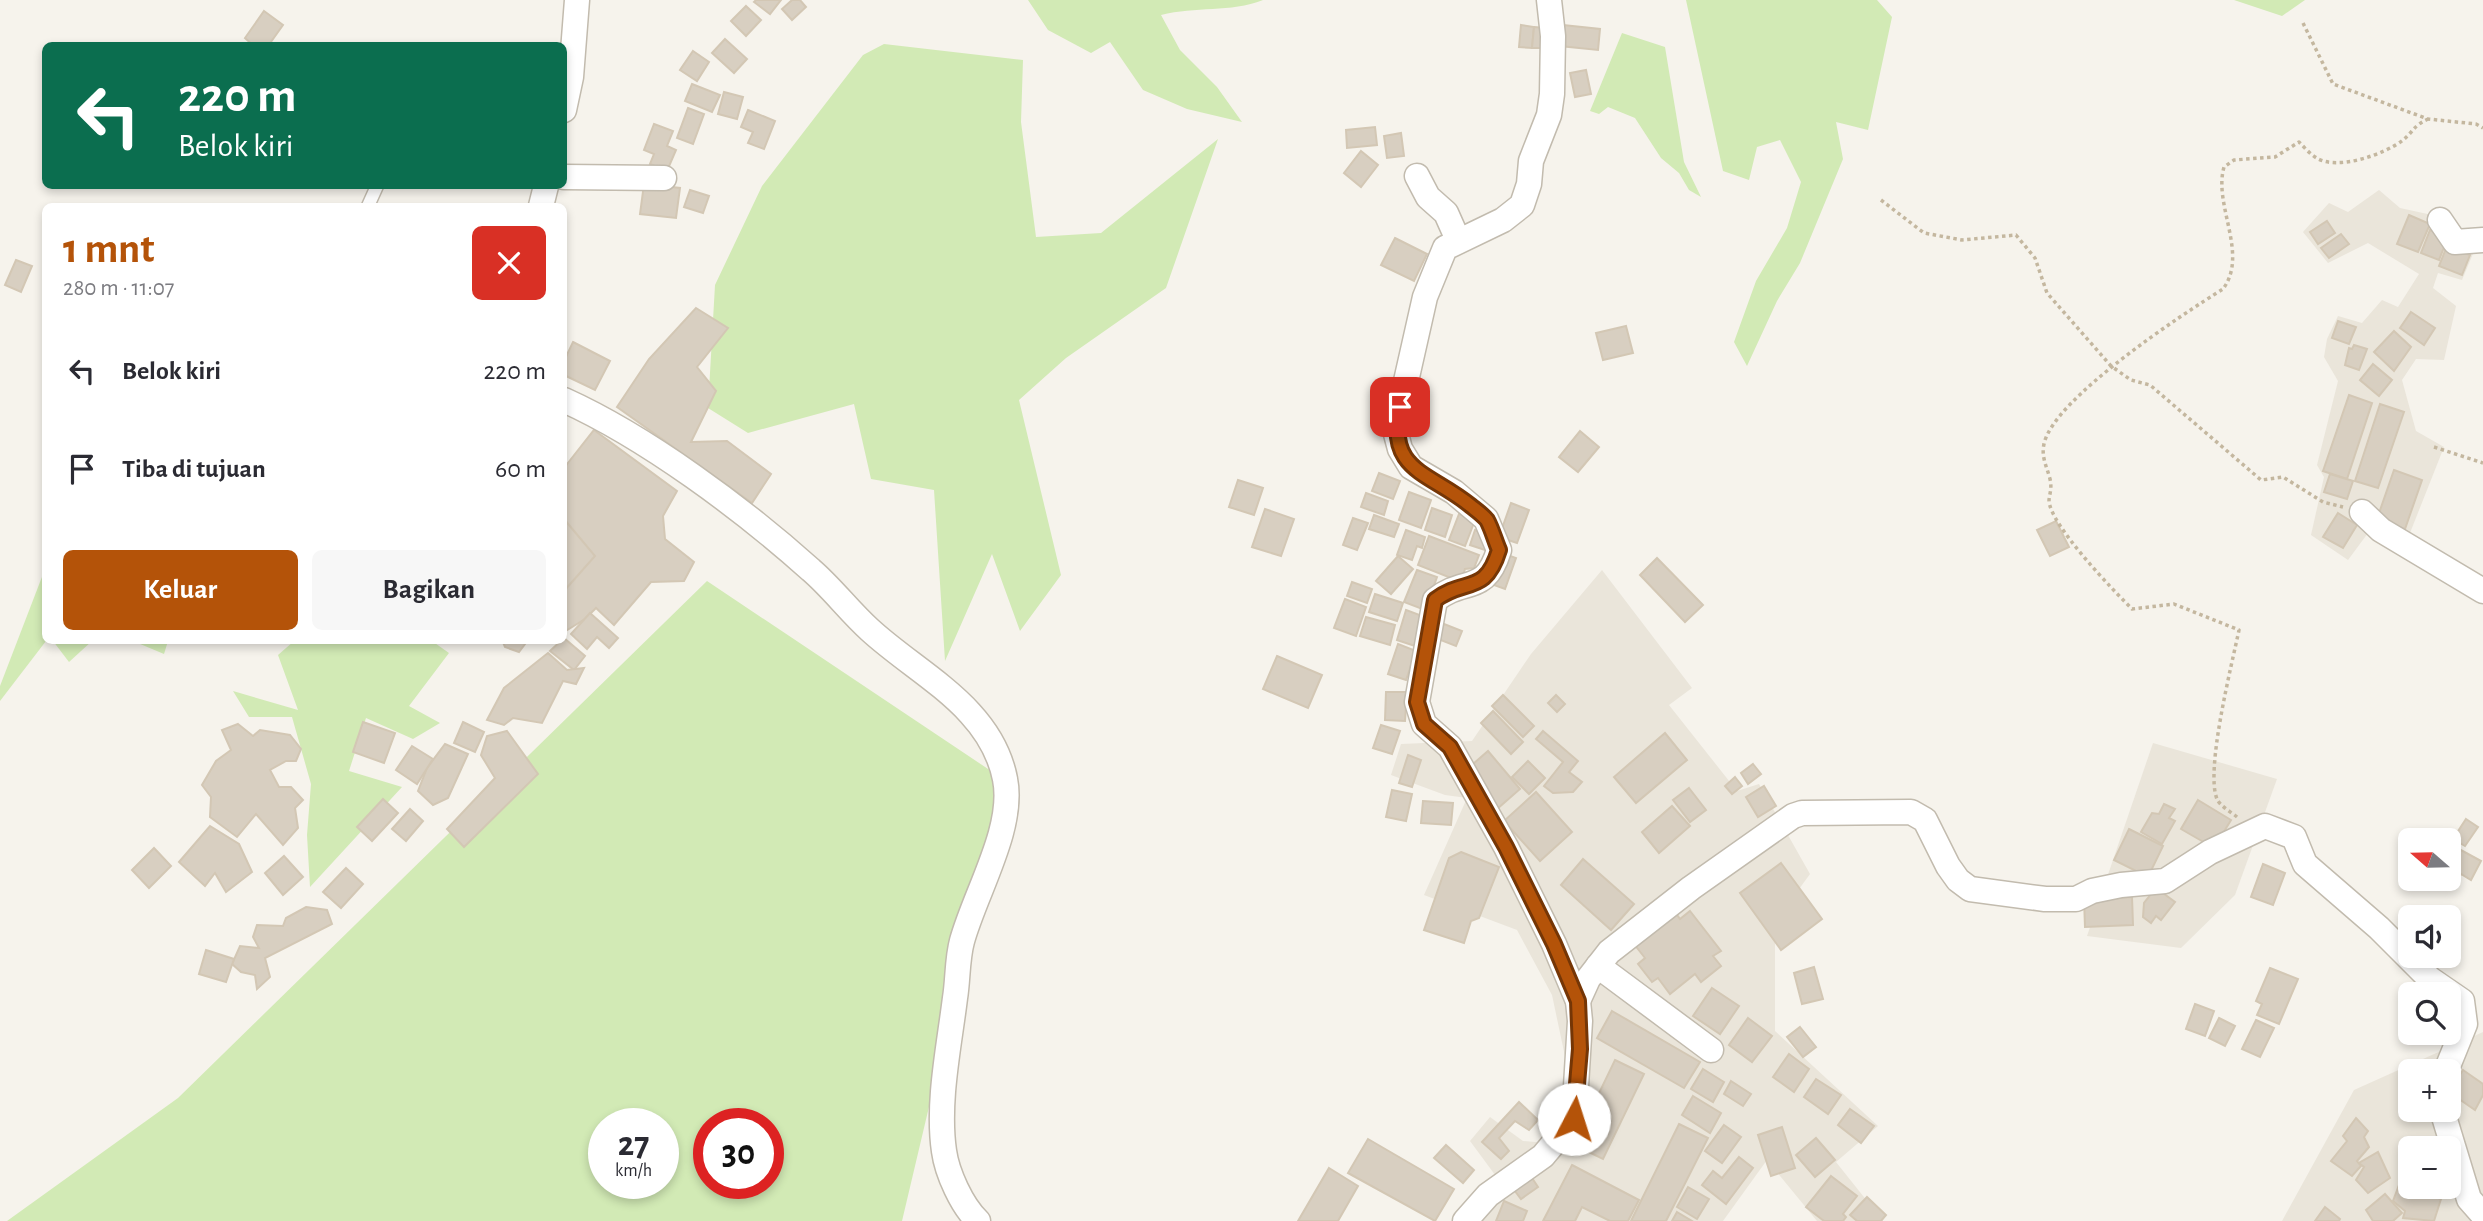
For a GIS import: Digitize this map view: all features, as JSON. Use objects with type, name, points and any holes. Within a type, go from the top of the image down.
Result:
[{"type":"street","points":[[567,96],[577,0]]},
{"type":"street","points":[[1465,1221],[1488,1195],[1543,1156],[1574,1119],[1580,1049],[1578,1001],[1554,944],[1506,847],[1450,747],[1424,724],[1417,702],[1435,600],[1493,572],[1499,550],[1486,519],[1454,492],[1411,467],[1400,449],[1395,430],[1434,271],[1445,248],[1503,220],[1522,205],[1529,184],[1531,161],[1549,115],[1552,94],[1553,36],[1549,0]]},
{"type":"street","points":[[1417,176],[1429,197],[1446,213],[1458,240]]},
{"type":"street","points":[[567,177],[664,178]]},
{"type":"street","points":[[2441,220],[2455,242],[2483,240]]},
{"type":"street","points":[[567,401],[591,412],[713,491],[802,562],[871,631],[939,682],[972,715],[999,757],[1006,781],[1006,807],[996,845],[961,942],[943,1107],[944,1152],[970,1214],[978,1221]]},
{"type":"street","points":[[2362,512],[2381,530],[2483,591]]},
{"type":"street","points":[[1578,1001],[1609,952],[1690,888],[1793,816],[1802,813],[1912,812],[1924,820],[1948,866],[1958,880],[1970,889],[2045,899],[2076,899],[2092,891],[2121,885],[2165,881],[2252,829],[2272,827],[2294,838],[2305,864],[2379,928],[2430,979],[2462,1001],[2466,1011],[2465,1024],[2451,1059]]},
{"type":"street","points":[[1598,966],[1711,1050]]},
{"type":"street","points":[[2446,1122],[2469,1199],[2483,1215]]},
{"type":"path","points":[[2303,23],[2333,84],[2428,119],[2476,124],[2483,128]]},
{"type":"path","points":[[2252,829],[2218,801],[2214,786],[2219,724],[2239,630],[2174,604],[2132,609],[2084,557],[2055,514],[2049,500],[2053,490],[2043,463],[2043,442],[2059,416],[2111,366],[2223,289],[2228,282],[2233,256],[2222,173],[2224,167],[2234,160],[2275,158],[2299,142],[2317,159],[2346,163],[2369,157],[2402,141],[2414,125],[2428,119]]},
{"type":"path","points":[[1881,200],[1924,233],[1962,240],[2016,235],[2035,258],[2047,293],[2111,366],[2131,380],[2150,385],[2261,480],[2283,477],[2323,502],[2362,512]]},
{"type":"path","points":[[2434,447],[2483,463]]},
{"type":"shaded area","points":[[2379,190],[2400,208],[2446,218],[2459,236],[2480,237],[2462,280],[2438,273],[2433,288],[2456,306],[2444,360],[2416,359],[2402,380],[2416,431],[2444,447],[2406,543],[2368,533],[2348,560],[2311,535],[2324,477],[2317,465],[2338,381],[2324,357],[2327,339],[2338,316],[2362,323],[2382,300],[2398,307],[2419,274],[2368,243],[2328,263],[2303,232],[2329,203],[2348,212]]},
{"type":"shaded area","points":[[1602,570],[1692,688],[1669,705],[1737,791],[1759,784],[1810,874],[1775,922],[1775,1031],[1878,1126],[1836,1162],[1883,1221],[1817,1221],[1767,1160],[1723,1221],[1472,1221],[1501,1183],[1470,1141],[1490,1117],[1523,1141],[1557,1144],[1570,1080],[1552,995],[1517,930],[1424,895],[1467,798],[1445,795],[1391,775],[1401,744],[1472,741],[1531,654]]},
{"type":"shaded area","points":[[2153,743],[2277,779],[2235,895],[2181,948],[2087,936]]},
{"type":"shaded area","points":[[2483,1032],[2483,1221],[2282,1221],[2354,1090],[2398,1070],[2398,1122],[2461,1122],[2461,1059],[2423,1059],[2454,1045],[2461,1045],[2461,1042]]},
{"type":"green space","points":[[1028,0],[1263,0],[1238,7],[1161,15],[1180,50],[1217,87],[1242,122],[1187,109],[1143,90],[1110,42],[1091,53],[1048,30]]},
{"type":"green space","points":[[1686,0],[1877,0],[1892,17],[1868,130],[1836,122],[1843,159],[1800,263],[1777,301],[1747,366],[1734,342],[1756,281],[1787,228],[1801,182],[1780,140],[1757,147],[1749,180],[1723,171]]},
{"type":"green space","points":[[2234,0],[2305,0],[2282,16]]},
{"type":"green space","points":[[1622,33],[1665,47],[1684,162],[1701,197],[1689,190],[1679,173],[1661,158],[1635,118],[1608,107],[1599,114],[1590,111]]},
{"type":"green space","points":[[884,44],[1023,60],[1021,122],[1036,237],[1101,233],[1218,139],[1166,288],[1066,358],[1019,400],[1061,575],[1020,631],[992,554],[945,661],[934,490],[871,479],[854,404],[748,433],[708,408],[715,285],[762,186],[863,55]]},
{"type":"green space","points":[[42,577],[44,644],[0,701],[0,686]]},
{"type":"green space","points":[[707,581],[1006,781],[902,1221],[7,1221],[178,1098]]},
{"type":"green space","points":[[55,644],[89,644],[69,662]]},
{"type":"green space","points":[[140,644],[167,644],[164,654]]},
{"type":"green space","points":[[291,644],[436,644],[449,653],[409,706],[440,723],[413,739],[366,718],[349,771],[402,787],[310,887],[307,835],[311,784],[292,717],[249,717],[233,691],[298,710],[278,655]]},
{"type":"building","points":[[781,0],[770,14],[754,2]]},
{"type":"building","points":[[792,0],[800,0],[806,7],[792,20],[782,9]]},
{"type":"building","points":[[746,6],[761,20],[746,36],[731,21]]},
{"type":"building","points":[[264,11],[283,25],[271,42],[250,42],[245,38]]},
{"type":"building","points":[[1521,25],[1534,27],[1532,48],[1519,47]]},
{"type":"building","points":[[1563,25],[1600,29],[1598,50],[1560,46]]},
{"type":"building","points":[[1534,27],[1545,28],[1544,48],[1532,48]]},
{"type":"building","points":[[725,39],[747,59],[734,73],[712,53]]},
{"type":"building","points":[[693,51],[709,62],[697,81],[680,70]]},
{"type":"building","points":[[1586,70],[1591,94],[1575,97],[1570,73]]},
{"type":"building","points":[[692,84],[720,95],[712,112],[685,101]]},
{"type":"building","points":[[724,92],[743,97],[737,119],[718,114]]},
{"type":"building","points":[[688,108],[704,114],[693,144],[677,138]]},
{"type":"building","points":[[748,110],[775,121],[764,149],[748,143],[753,132],[741,127]]},
{"type":"building","points":[[654,124],[673,131],[667,146],[676,150],[667,171],[650,164],[654,154],[644,150]]},
{"type":"building","points":[[1375,127],[1377,145],[1347,148],[1346,130]]},
{"type":"building","points":[[1401,133],[1404,156],[1387,158],[1384,136]]},
{"type":"building","points":[[1361,151],[1378,165],[1361,187],[1344,173]]},
{"type":"building","points":[[644,184],[680,188],[676,218],[640,214]]},
{"type":"building","points":[[690,190],[709,196],[703,213],[684,207]]},
{"type":"building","points":[[2409,215],[2430,224],[2418,252],[2397,244]]},
{"type":"building","points":[[2327,221],[2335,233],[2318,244],[2310,232]]},
{"type":"building","points":[[2430,230],[2448,237],[2439,260],[2421,253]]},
{"type":"building","points":[[2341,234],[2349,244],[2329,258],[2321,248]]},
{"type":"building","points":[[1395,238],[1427,254],[1414,281],[1381,265]]},
{"type":"building","points":[[2447,246],[2470,255],[2462,275],[2439,266]]},
{"type":"building","points":[[16,260],[32,266],[21,292],[5,285]]},
{"type":"building","points":[[696,308],[728,328],[697,367],[716,391],[691,442],[727,441],[771,474],[752,503],[617,407],[649,359]]},
{"type":"building","points":[[2411,312],[2435,328],[2424,345],[2400,328]]},
{"type":"building","points":[[2338,321],[2356,327],[2349,344],[2332,338]]},
{"type":"building","points":[[1626,326],[1633,353],[1603,360],[1596,333]]},
{"type":"building","points":[[2394,331],[2411,347],[2394,371],[2374,352]]},
{"type":"building","points":[[573,342],[610,361],[595,390],[567,376],[567,355]]},
{"type":"building","points":[[2354,345],[2367,349],[2359,370],[2345,365],[2349,348],[2352,349]]},
{"type":"building","points":[[2373,364],[2392,380],[2379,396],[2360,380]]},
{"type":"building","points":[[2349,395],[2372,403],[2347,479],[2323,471]]},
{"type":"building","points":[[2380,404],[2404,412],[2378,488],[2355,481]]},
{"type":"building","points":[[594,430],[677,491],[663,516],[665,539],[694,562],[684,581],[651,582],[614,625],[596,608],[567,630],[567,464]]},
{"type":"building","points":[[1580,431],[1599,447],[1578,472],[1559,457]]},
{"type":"building","points":[[2394,470],[2422,480],[2405,529],[2377,519]]},
{"type":"building","points":[[1379,473],[1400,481],[1393,499],[1372,491]]},
{"type":"building","points":[[2330,474],[2353,481],[2347,499],[2324,492]]},
{"type":"building","points":[[1238,480],[1263,488],[1254,515],[1229,507]]},
{"type":"building","points":[[1409,492],[1431,500],[1421,528],[1399,520]]},
{"type":"building","points":[[1366,493],[1388,501],[1384,515],[1361,507]]},
{"type":"building","points":[[1511,503],[1529,510],[1517,543],[1499,537]]},
{"type":"building","points":[[1432,508],[1452,515],[1445,537],[1425,530]]},
{"type":"building","points":[[1265,509],[1294,519],[1281,556],[1252,547]]},
{"type":"building","points":[[2338,513],[2357,525],[2343,548],[2323,537]]},
{"type":"building","points":[[1459,514],[1475,520],[1465,546],[1449,540]]},
{"type":"building","points":[[1374,515],[1399,524],[1394,537],[1369,529]]},
{"type":"building","points":[[1353,518],[1368,523],[1357,550],[1343,545]]},
{"type":"building","points":[[2056,521],[2069,547],[2050,556],[2037,530]]},
{"type":"building","points":[[567,523],[595,556],[567,588]]},
{"type":"building","points":[[1406,530],[1425,537],[1422,548],[1417,546],[1412,560],[1397,555]]},
{"type":"building","points":[[1475,530],[1490,536],[1485,550],[1470,545]]},
{"type":"building","points":[[1429,536],[1479,555],[1474,568],[1465,569],[1461,582],[1418,565]]},
{"type":"building","points":[[1502,553],[1516,558],[1505,589],[1491,584]]},
{"type":"building","points":[[1398,556],[1413,569],[1391,594],[1376,581]]},
{"type":"building","points":[[1657,558],[1703,605],[1685,622],[1640,575]]},
{"type":"building","points":[[1417,570],[1437,577],[1425,610],[1404,602]]},
{"type":"building","points":[[1352,582],[1372,589],[1367,603],[1347,596]]},
{"type":"building","points":[[1375,594],[1403,603],[1397,621],[1369,612]]},
{"type":"building","points":[[1345,599],[1366,607],[1356,636],[1334,628]]},
{"type":"building","points":[[1406,610],[1425,617],[1415,646],[1397,640]]},
{"type":"building","points":[[590,613],[618,638],[609,648],[597,637],[587,649],[571,634]]},
{"type":"building","points":[[1366,617],[1395,625],[1390,645],[1360,636]]},
{"type":"building","points":[[1444,624],[1462,631],[1456,646],[1438,639]]},
{"type":"building","points":[[567,641],[585,656],[574,670],[550,651],[558,644],[567,644]]},
{"type":"building","points":[[504,644],[525,644],[519,652]]},
{"type":"building","points":[[1398,644],[1416,651],[1406,680],[1388,674]]},
{"type":"building","points":[[548,653],[567,670],[584,668],[576,684],[563,681],[542,723],[513,718],[504,725],[487,720],[504,688]]},
{"type":"building","points":[[1277,656],[1322,675],[1308,708],[1263,689]]},
{"type":"building","points":[[1386,692],[1407,692],[1405,721],[1385,720]]},
{"type":"building","points":[[1503,695],[1534,726],[1523,737],[1492,706]]},
{"type":"building","points":[[1556,695],[1565,704],[1557,712],[1548,703]]},
{"type":"building","points":[[1493,711],[1523,742],[1511,754],[1481,723]]},
{"type":"building","points":[[363,722],[395,733],[384,763],[353,752]]},
{"type":"building","points":[[463,722],[484,732],[475,752],[454,743]]},
{"type":"building","points":[[238,724],[253,736],[260,730],[290,735],[301,749],[296,761],[286,761],[270,770],[279,787],[291,787],[303,800],[295,808],[298,828],[283,845],[256,814],[237,837],[210,817],[211,797],[202,785],[216,761],[231,750],[222,730]]},
{"type":"building","points":[[1381,725],[1400,731],[1392,754],[1373,748]]},
{"type":"building","points":[[507,731],[538,774],[464,847],[447,829],[495,778],[481,755],[487,736]]},
{"type":"building","points":[[1543,731],[1578,761],[1569,772],[1582,782],[1573,792],[1553,793],[1544,786],[1563,762],[1536,739]]},
{"type":"building","points":[[1665,733],[1687,760],[1636,803],[1614,777]]},
{"type":"building","points":[[445,744],[468,754],[448,798],[433,805],[418,791],[427,768]]},
{"type":"building","points":[[412,746],[433,759],[417,784],[396,770]]},
{"type":"building","points":[[1488,751],[1520,789],[1497,809],[1465,771]]},
{"type":"building","points":[[1408,755],[1421,760],[1412,787],[1399,783]]},
{"type":"building","points":[[1528,761],[1545,778],[1529,794],[1512,777]]},
{"type":"building","points":[[1753,764],[1761,774],[1748,784],[1741,773]]},
{"type":"building","points":[[1735,777],[1742,786],[1732,794],[1725,786]]},
{"type":"building","points":[[1764,786],[1776,806],[1758,817],[1746,797]]},
{"type":"building","points":[[1689,788],[1706,810],[1690,822],[1673,800]]},
{"type":"building","points":[[1392,790],[1412,794],[1406,821],[1386,817]]},
{"type":"building","points":[[1536,792],[1572,832],[1540,861],[1504,821]]},
{"type":"building","points":[[383,799],[398,813],[372,841],[357,827]]},
{"type":"building","points":[[2198,800],[2231,820],[2214,848],[2181,829]]},
{"type":"building","points":[[1423,801],[1453,803],[1451,825],[1421,823]]},
{"type":"building","points":[[2164,804],[2175,809],[2169,818],[2175,821],[2162,844],[2141,832],[2152,813],[2159,814]]},
{"type":"building","points":[[1672,806],[1690,826],[1659,853],[1642,832]]},
{"type":"building","points":[[410,809],[423,821],[406,841],[392,829]]},
{"type":"building","points":[[2466,819],[2478,827],[2465,846],[2461,844],[2460,828]]},
{"type":"building","points":[[210,826],[239,844],[252,872],[226,892],[215,873],[205,886],[179,862]]},
{"type":"building","points":[[2129,829],[2163,846],[2148,877],[2114,860]]},
{"type":"building","points":[[154,848],[171,866],[149,888],[132,870]]},
{"type":"building","points":[[2461,850],[2481,861],[2471,880],[2461,874]]},
{"type":"building","points":[[1461,852],[1499,867],[1479,918],[1471,921],[1464,943],[1424,930],[1449,858]]},
{"type":"building","points":[[284,856],[303,877],[283,895],[265,873]]},
{"type":"building","points":[[1583,859],[1634,904],[1611,930],[1561,885]]},
{"type":"building","points":[[1781,863],[1822,919],[1781,950],[1740,893]]},
{"type":"building","points":[[2263,864],[2285,873],[2273,905],[2251,897]]},
{"type":"building","points":[[346,868],[363,884],[341,908],[323,892]]},
{"type":"building","points":[[2156,888],[2175,902],[2161,920],[2156,916],[2151,923],[2143,917],[2144,903]]},
{"type":"building","points":[[2132,897],[2133,925],[2085,927],[2084,899]]},
{"type":"building","points":[[306,907],[327,910],[332,924],[265,958],[270,977],[257,989],[255,975],[241,972],[232,964],[240,946],[259,948],[253,937],[257,925],[283,926],[286,918]]},
{"type":"building","points":[[1690,911],[1721,951],[1713,956],[1721,966],[1701,982],[1695,974],[1670,994],[1658,978],[1652,982],[1638,964],[1645,958],[1634,944],[1675,912],[1680,919]]},
{"type":"building","points":[[206,950],[234,959],[226,982],[199,974]]},
{"type":"building","points":[[1814,967],[1823,999],[1802,1004],[1794,973]]},
{"type":"building","points":[[2270,968],[2298,979],[2279,1024],[2257,1015],[2262,1004],[2256,1001]]},
{"type":"building","points":[[1712,988],[1739,1006],[1720,1034],[1693,1016]]},
{"type":"building","points":[[2195,1004],[2214,1011],[2205,1036],[2186,1029]]},
{"type":"building","points":[[1612,1011],[1700,1062],[1684,1088],[1597,1038]]},
{"type":"building","points":[[1748,1018],[1772,1036],[1752,1062],[1729,1045]]},
{"type":"building","points":[[2219,1018],[2235,1026],[2225,1046],[2209,1038]]},
{"type":"building","points":[[2256,1020],[2274,1028],[2260,1057],[2242,1049]]},
{"type":"building","points":[[1800,1027],[1816,1047],[1803,1057],[1787,1037]]},
{"type":"building","points":[[1789,1054],[1809,1069],[1794,1092],[1773,1077]]},
{"type":"building","points":[[1615,1060],[1644,1074],[1603,1159],[1574,1145]]},
{"type":"building","points":[[1703,1069],[1724,1082],[1713,1102],[1691,1089]]},
{"type":"building","points":[[2463,1070],[2483,1084],[2483,1095],[2475,1110],[2461,1100]]},
{"type":"building","points":[[1816,1079],[1841,1095],[1828,1114],[1804,1097]]},
{"type":"building","points":[[1731,1081],[1751,1094],[1743,1106],[1724,1094]]},
{"type":"building","points":[[1693,1096],[1721,1113],[1710,1133],[1682,1115]]},
{"type":"building","points":[[1519,1102],[1538,1120],[1529,1130],[1515,1121],[1499,1138],[1509,1151],[1501,1159],[1482,1142]]},
{"type":"building","points":[[1850,1109],[1874,1126],[1861,1143],[1838,1125]]},
{"type":"building","points":[[2356,1118],[2368,1131],[2364,1137],[2369,1147],[2357,1161],[2361,1166],[2352,1176],[2331,1161],[2347,1141],[2343,1136]]},
{"type":"building","points":[[1679,1124],[1708,1138],[1666,1221],[1631,1221]]},
{"type":"building","points":[[1724,1125],[1741,1137],[1722,1163],[1705,1151]]},
{"type":"building","points":[[1782,1127],[1795,1168],[1771,1176],[1758,1135]]},
{"type":"building","points":[[1816,1138],[1835,1160],[1815,1177],[1796,1155]]},
{"type":"building","points":[[1368,1139],[1454,1189],[1435,1221],[1348,1173]]},
{"type":"building","points":[[1446,1145],[1474,1170],[1463,1183],[1434,1158]]},
{"type":"building","points":[[2378,1152],[2390,1178],[2368,1193],[2356,1180],[2364,1167],[2359,1163]]},
{"type":"building","points":[[1739,1157],[1753,1168],[1726,1204],[1702,1185],[1713,1171],[1722,1178]]},
{"type":"building","points":[[1572,1165],[1639,1200],[1628,1221],[1610,1221],[1582,1207],[1575,1221],[1543,1221]]},
{"type":"building","points":[[1329,1168],[1358,1186],[1338,1221],[1298,1221]]},
{"type":"building","points":[[1530,1175],[1538,1187],[1521,1199],[1512,1187]]},
{"type":"building","points":[[1831,1176],[1857,1196],[1843,1214],[1846,1217],[1843,1221],[1824,1221],[1806,1207]]},
{"type":"building","points":[[1688,1187],[1709,1199],[1697,1219],[1677,1207]]},
{"type":"building","points":[[2398,1188],[2398,1199],[2441,1199],[2434,1221],[2403,1218],[2405,1211],[2393,1201]]},
{"type":"building","points":[[2385,1194],[2402,1213],[2393,1221],[2373,1221],[2366,1210]]},
{"type":"building","points":[[1867,1197],[1886,1215],[1881,1221],[1857,1221],[1850,1215]]},
{"type":"building","points":[[1504,1201],[1527,1211],[1523,1221],[1496,1221]]},
{"type":"building","points":[[2325,1207],[2340,1219],[2339,1221],[2315,1221]]},
{"type":"building","points":[[1677,1212],[1692,1221],[1672,1221]]},
{"type":"route","points":[[1400,407],[1395,430],[1400,449],[1411,467],[1454,492],[1486,519],[1499,550],[1493,572],[1435,600],[1422,659],[1417,702],[1424,724],[1450,747],[1506,847],[1554,944],[1578,1001],[1580,1049],[1574,1119]]}]
